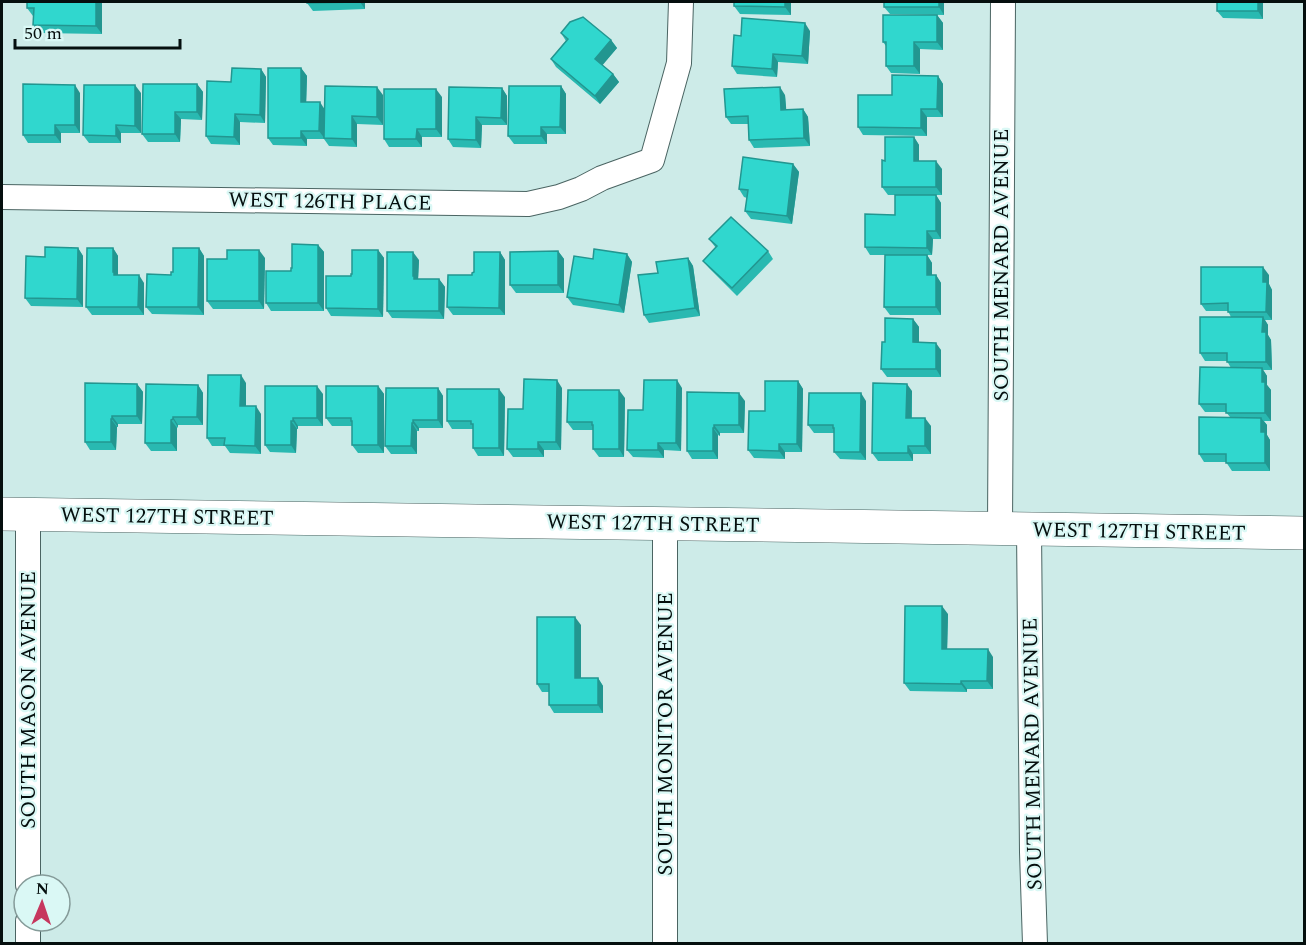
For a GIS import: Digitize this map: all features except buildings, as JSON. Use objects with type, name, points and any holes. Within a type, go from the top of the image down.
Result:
[{"type":"main road","name":"WEST 127TH STREET","points":[[15,514],[1305,533]]},
{"type":"street","name":"WEST 126TH PLACE","points":[[2,197],[528,204],[570,193],[602,178],[652,160],[679,63],[681,2]]},
{"type":"street","name":"SOUTH MENARD AVENUE","points":[[1002,2],[1015,529],[1035,944]]},
{"type":"street","name":"SOUTH MASON AVENUE","points":[[15,514],[28,873]]},
{"type":"street","name":"SOUTH MONITOR AVENUE","points":[[665,524],[665,944]]}]
